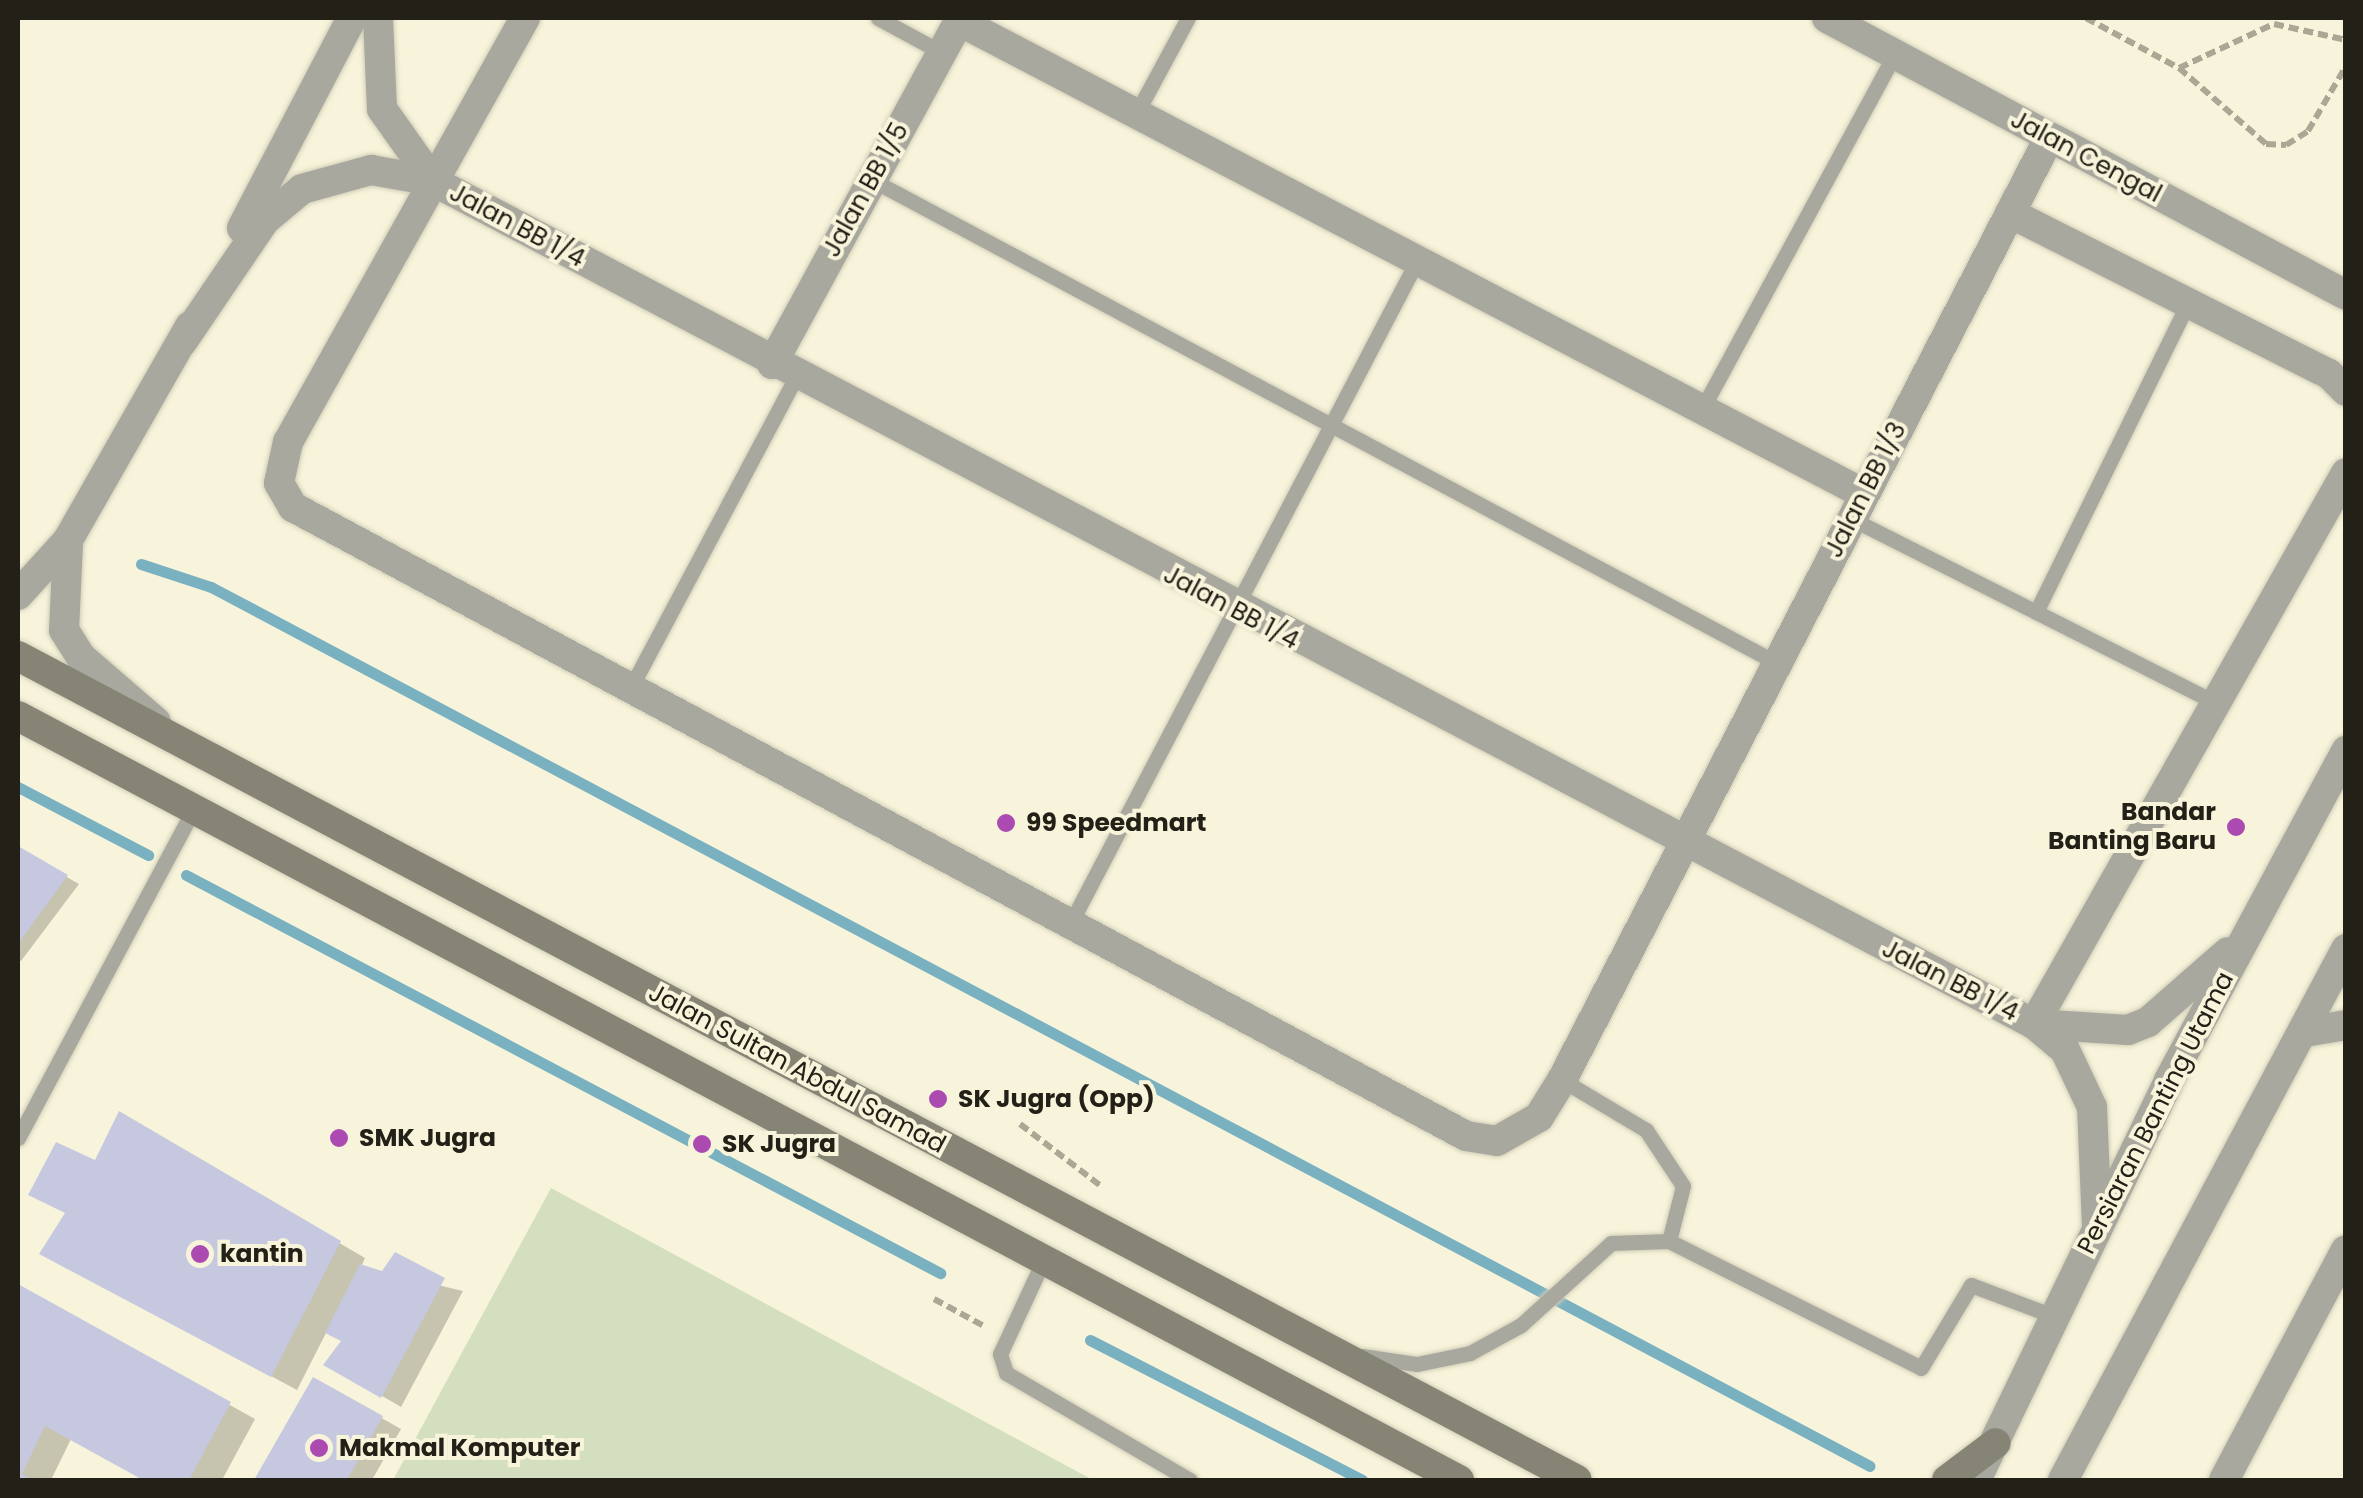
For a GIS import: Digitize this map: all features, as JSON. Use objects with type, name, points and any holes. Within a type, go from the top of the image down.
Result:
[{"type":"main road","name":"Jalan Sultan Abdul Samad","points":[[18,656],[188,750],[1576,1480]]},
{"type":"main road","name":"Jalan Sultan Abdul Samad","points":[[18,716],[1045,1257],[1458,1480]]},
{"type":"main road","points":[[1947,1480],[1996,1443]]},
{"type":"street","points":[[18,595],[68,540],[182,342],[352,18]]},
{"type":"street","name":"Jalan BB 1/4","points":[[378,18],[373,61],[382,108],[433,182]]},
{"type":"street","points":[[433,182],[524,18]]},
{"type":"street","name":"Jalan Cengal","points":[[1827,18],[2346,295]]},
{"type":"street","points":[[960,19],[1702,409],[1858,506]]},
{"type":"street","name":"Jalan BB 1/5","points":[[784,371],[872,180],[960,19]]},
{"type":"street","name":"Jalan BB 1/3","points":[[433,182],[288,442],[280,483],[322,531],[1466,1136],[1521,1133],[1562,1080],[2049,138]]},
{"type":"street","name":"Jalan BB 1/4","points":[[182,342],[265,220],[302,189],[371,170],[433,182],[1235,611],[2034,1024],[2065,1050],[2092,1107],[2097,1225]]},
{"type":"street","points":[[2010,213],[2329,374],[2346,391]]},
{"type":"street","points":[[2034,1024],[2219,705],[2346,473]]},
{"type":"street","points":[[68,540],[60,604],[70,641],[188,750]]},
{"type":"street","name":"Persiaran Banting Utama","points":[[1976,1480],[2097,1225],[2346,751]]},
{"type":"street","name":"Jalan BB 1/4","points":[[2034,1024],[2128,1030],[2148,1022],[2251,930]]},
{"type":"street","points":[[2063,1480],[2346,949]]},
{"type":"street","points":[[2305,1032],[2346,1025]]},
{"type":"street","points":[[2224,1480],[2334,1301],[2346,1250]]},
{"type":"lane","points":[[878,18],[941,52]]},
{"type":"lane","points":[[1136,114],[1188,18]]},
{"type":"lane","points":[[1702,409],[1895,54]]},
{"type":"lane","points":[[872,180],[1777,664]]},
{"type":"lane","points":[[1069,926],[1417,260]]},
{"type":"lane","points":[[2036,612],[2188,303]]},
{"type":"lane","points":[[628,693],[784,371]]},
{"type":"lane","points":[[1858,506],[2036,612],[2219,705]]},
{"type":"lane","points":[[18,1138],[194,810]]},
{"type":"lane","points":[[1562,1080],[1646,1130],[1683,1186],[1670,1241]]},
{"type":"lane","points":[[1334,1352],[1417,1364],[1470,1353],[1521,1325],[1573,1274],[1612,1244],[1670,1241],[1921,1368],[1971,1285],[2053,1316]]},
{"type":"lane","points":[[1045,1257],[1007,1339],[1006,1372],[1021,1387],[1190,1480]]},
{"type":"path","points":[[2086,18],[2179,68],[2266,144],[2286,144],[2308,131],[2346,66]]},
{"type":"path","points":[[2179,68],[2274,24],[2346,40]]},
{"type":"path","points":[[934,1299],[1007,1339]]},
{"type":"green space","points":[[551,1188],[1093,1480],[393,1480]]},
{"type":"building","points":[[18,846],[68,875],[18,944]]},
{"type":"building","points":[[119,1111],[341,1241],[271,1377],[39,1254],[65,1213],[28,1195],[56,1142],[95,1160]]},
{"type":"building","points":[[395,1252],[445,1278],[381,1398],[323,1365],[341,1341],[325,1333],[360,1264],[382,1271]]},
{"type":"building","points":[[18,1284],[231,1402],[189,1480],[143,1480],[45,1426],[22,1474],[33,1480],[18,1480]]},
{"type":"building","name":"Makmal Komputer","points":[[313,1377],[383,1416],[347,1480],[254,1480]]},
{"type":"waterway","points":[[141,564],[211,587],[1870,1466]]},
{"type":"waterway","points":[[18,787],[148,855]]},
{"type":"waterway","points":[[186,875],[940,1273]]},
{"type":"waterway","points":[[1090,1340],[1362,1480]]},
{"type":"place","name":"99 Speedmart","points":[[1006,823]]},
{"type":"place","name":"Bandar Banting Baru","points":[[2236,827]]},
{"type":"place","name":"SK Jugra (Opp)","points":[[938,1099]]},
{"type":"place","name":"SMK Jugra","points":[[339,1138]]},
{"type":"place","name":"SK Jugra","points":[[702,1144]]},
{"type":"place","name":"kantin","points":[[200,1254]]},
{"type":"place","name":"Makmal Komputer","points":[[319,1448]]}]
